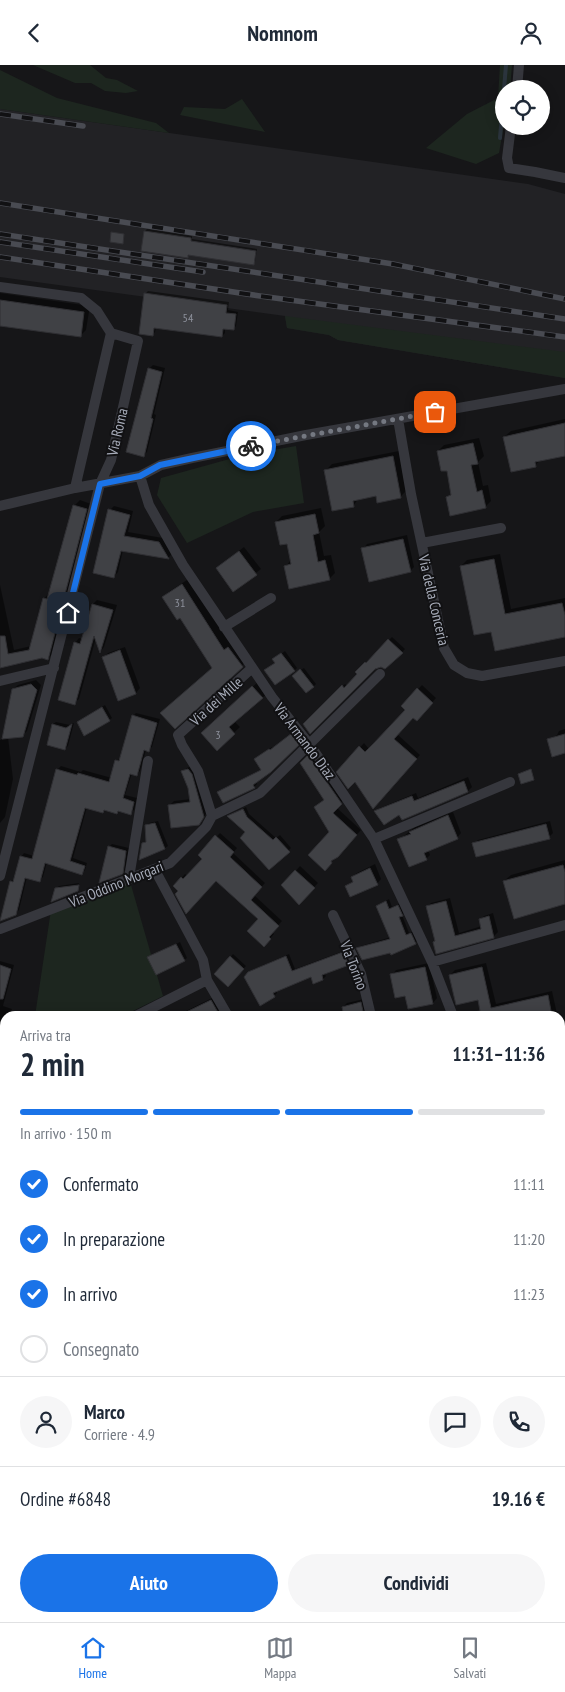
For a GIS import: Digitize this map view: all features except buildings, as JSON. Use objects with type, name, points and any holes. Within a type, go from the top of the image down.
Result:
[{"type":"street","points":[[518,80],[519,65]]},
{"type":"street","points":[[510,135],[507,158],[509,168],[535,171],[565,178]]},
{"type":"street","points":[[0,287],[81,298],[97,311],[111,333]]},
{"type":"street","name":"Via Roma","points":[[0,876],[100,484],[111,460],[138,341],[111,333],[75,488]]},
{"type":"street","points":[[0,506],[75,488],[140,476],[160,465],[192,458],[306,435],[565,389]]},
{"type":"street","name":"Via della Conceria","points":[[398,419],[444,648],[454,665],[467,673],[482,676],[565,661]]},
{"type":"street","name":"Via Armando Diaz","points":[[140,476],[149,505],[183,565],[272,697],[310,745],[374,839],[432,962],[451,1011]]},
{"type":"street","points":[[422,543],[501,528]]},
{"type":"street","points":[[224,627],[271,598]]},
{"type":"street","points":[[0,681],[54,668]]},
{"type":"street","name":"Via dei Mille","points":[[212,816],[198,771],[178,735],[252,668]]},
{"type":"street","name":"Via Oddino Morgari","points":[[0,929],[170,863],[206,827],[212,816],[260,793],[380,674]]},
{"type":"street","points":[[129,878],[148,761]]},
{"type":"street","points":[[374,839],[510,782]]},
{"type":"street","points":[[155,870],[203,959],[208,980],[225,1011]]},
{"type":"street","name":"Via Torino","points":[[333,915],[361,974],[370,1011]]},
{"type":"street","points":[[432,962],[565,925]]},
{"type":"street","points":[[146,1011],[208,980]]},
{"type":"shaded area","points":[[33,65],[90,65],[106,78],[117,80],[138,91],[126,93],[105,91],[91,83],[75,83]]},
{"type":"shaded area","points":[[500,65],[512,65],[511,80],[499,80]]},
{"type":"shaded area","points":[[0,70],[57,98],[156,123],[169,133],[0,109]]},
{"type":"shaded area","points":[[242,99],[265,132],[180,115],[184,107],[225,109]]},
{"type":"shaded area","points":[[495,100],[495,135],[502,135],[499,153],[476,164],[426,148],[467,114]]},
{"type":"shaded area","points":[[0,109],[528,184],[565,194],[565,378],[338,340],[329,335],[287,328],[285,316],[0,277]]},
{"type":"shaded area","points":[[285,316],[565,352],[565,378],[338,340],[329,335],[287,328]]},
{"type":"shaded area","points":[[296,446],[304,503],[253,512],[187,543],[157,495],[161,478],[244,455]]},
{"type":"shaded area","points":[[129,878],[163,996],[133,1011],[36,1011],[51,910]]},
{"type":"waterway","points":[[505,80],[506,65]]},
{"type":"railway","points":[[0,114],[83,126]]},
{"type":"railway","points":[[0,203],[393,264],[565,299]]},
{"type":"railway","points":[[0,234],[565,319]]},
{"type":"railway","points":[[0,242],[203,272]]},
{"type":"railway","points":[[0,257],[260,296],[565,337]]},
{"type":"way so far","points":[[251,446],[435,412]]},
{"type":"route","points":[[68,613],[100,484],[140,476],[160,465],[251,446]]}]
